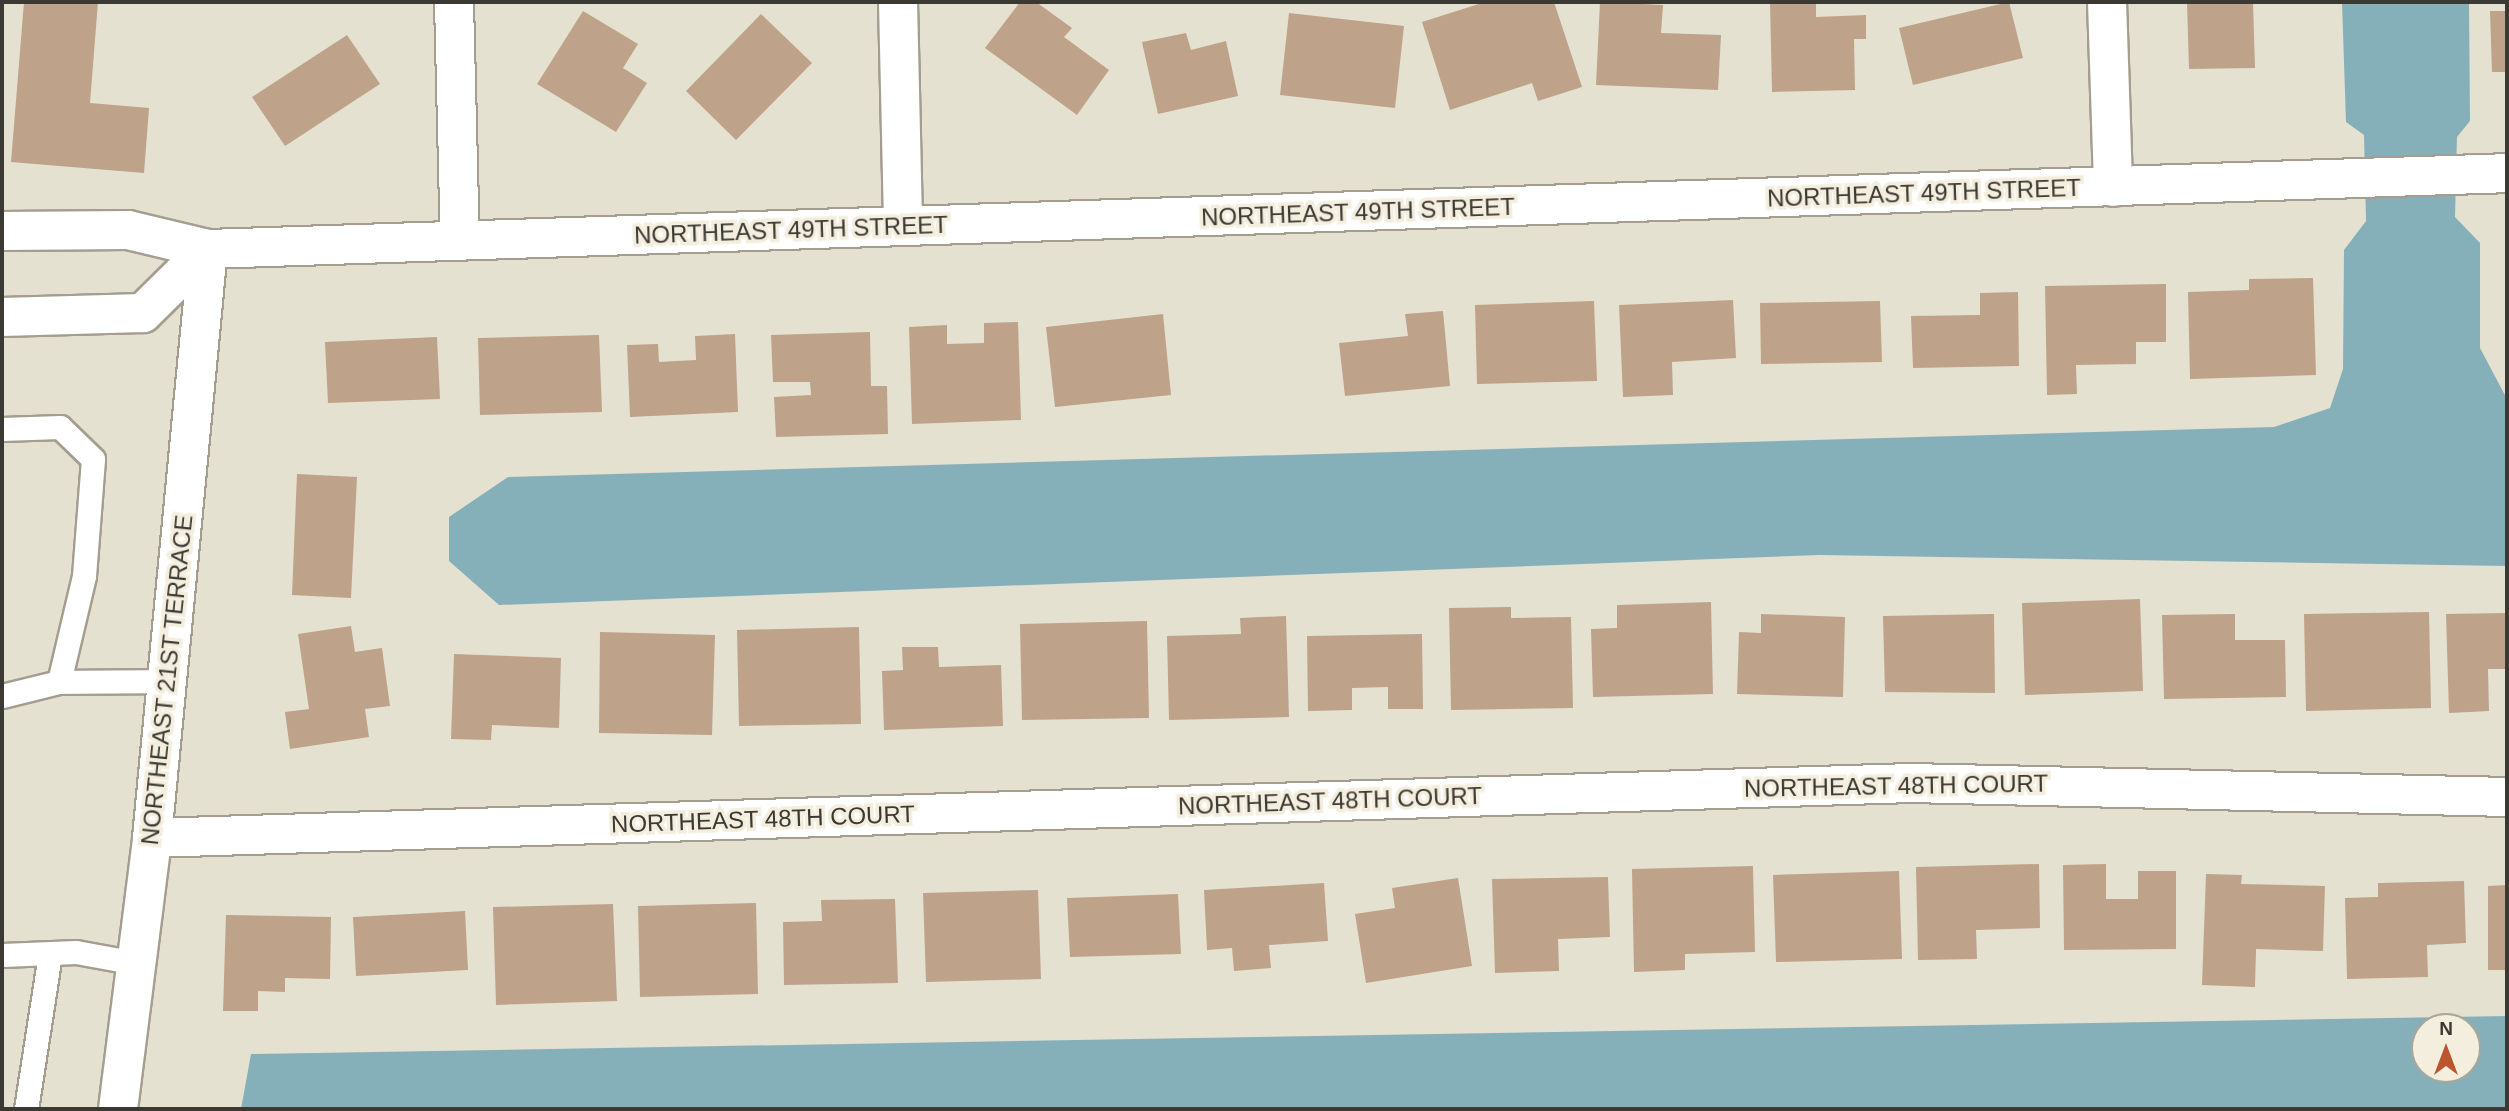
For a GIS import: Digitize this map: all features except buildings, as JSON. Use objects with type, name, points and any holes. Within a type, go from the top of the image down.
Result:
[{"type":"street","points":[[454,2],[460,241]]},
{"type":"street","points":[[898,2],[903,226]]},
{"type":"street","points":[[2108,2],[2113,187]]},
{"type":"street","name":"NORTHEAST 49TH STREET","points":[[2,231],[128,230],[208,249],[2507,173]]},
{"type":"street","points":[[2,317],[143,313],[208,249]]},
{"type":"street","name":"NORTHEAST 21ST TERRACE","points":[[118,1109],[152,838],[208,249]]},
{"type":"street","name":"NORTHEAST 48TH COURT","points":[[152,838],[1910,783],[2507,797]]},
{"type":"lane","points":[[2,429],[60,427],[93,459],[84,576],[59,682]]},
{"type":"lane","points":[[2,696],[59,682],[167,681]]},
{"type":"lane","points":[[26,1109],[50,954]]},
{"type":"lane","points":[[2,955],[50,954],[136,963]]},
{"type":"water","points":[[2342,2],[2469,2],[2470,121],[2457,137],[2455,217],[2480,243],[2480,348],[2507,399],[2507,566],[1820,555],[499,605],[449,561],[449,517],[508,477],[2274,427],[2330,408],[2343,369],[2344,250],[2366,221],[2364,135],[2346,122]]},
{"type":"water","points":[[2481,1016],[2507,1016],[2507,1109],[241,1109],[251,1054],[2411,1018],[2411,1083],[2481,1083]]}]
